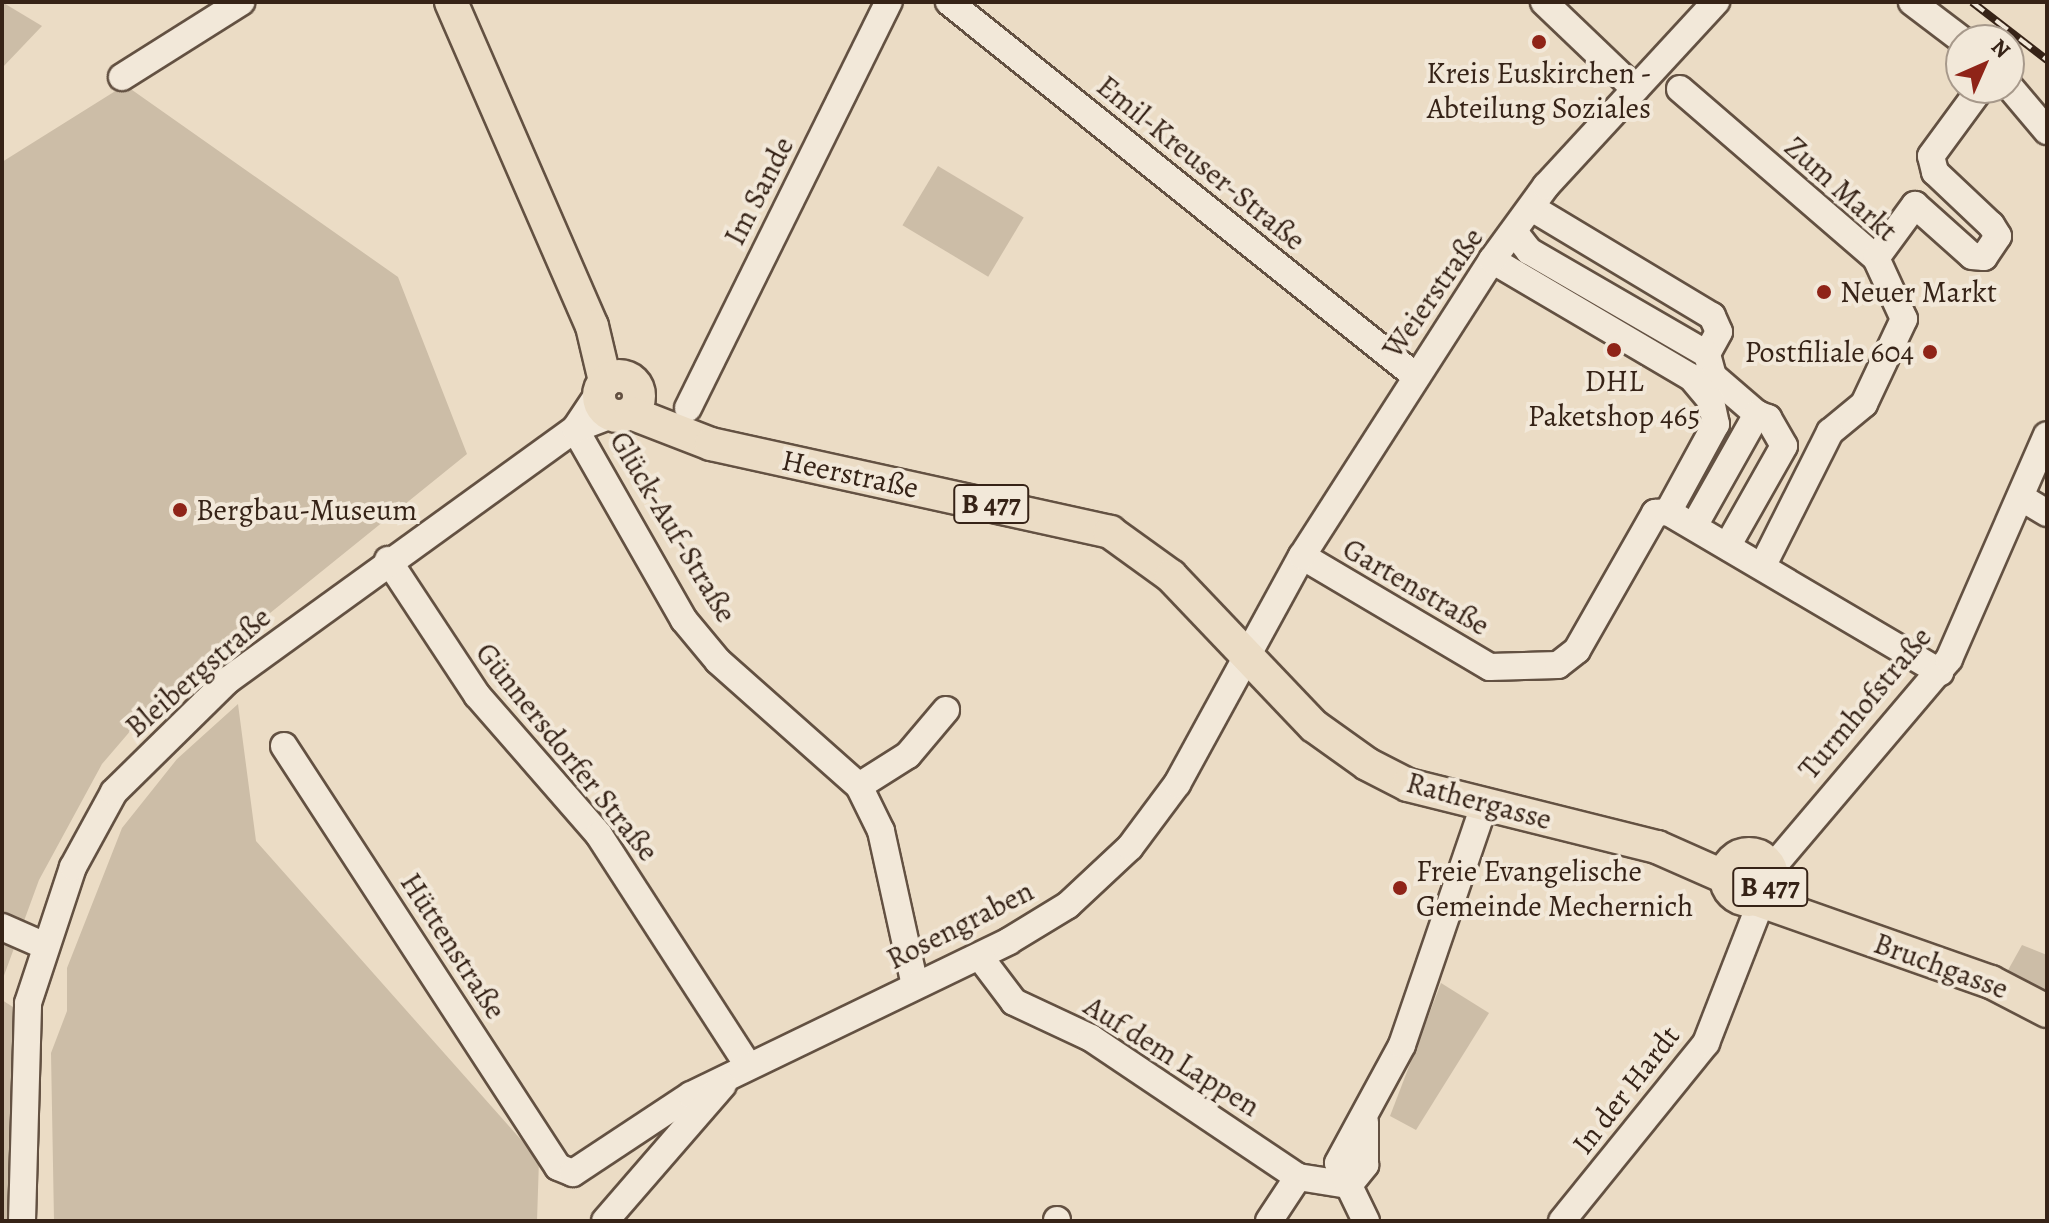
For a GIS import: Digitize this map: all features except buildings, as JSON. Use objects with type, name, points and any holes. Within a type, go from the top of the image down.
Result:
[{"type":"main road","points":[[451,2],[592,326],[619,396]]},
{"type":"main road","name":"Heerstraße","points":[[619,396],[689,422],[1110,532],[1171,576],[1249,656]]},
{"type":"main road","name":"Rathergasse","points":[[1249,656],[1314,726],[1367,764],[1408,785],[1657,847],[1731,869],[1739,897],[1764,890]]},
{"type":"main road","name":"Bruchgasse","points":[[1764,890],[1832,927],[1991,982],[2047,1011]]},
{"type":"street","points":[[122,77],[207,10],[241,2]]},
{"type":"street","name":"Im Sande","points":[[689,422],[889,2]]},
{"type":"street","name":"Emil-Kreuser-Straße","points":[[949,2],[1413,374]]},
{"type":"street","points":[[1544,2],[1635,89]]},
{"type":"street","name":"Weierstraße","points":[[1249,656],[1302,556],[1413,374],[1492,260],[1532,208],[1635,89],[1716,2]]},
{"type":"street","points":[[1912,2],[1945,27]]},
{"type":"street","name":"Zum Markt","points":[[1680,89],[1876,258],[1904,319],[1892,353],[1864,404],[1830,432],[1763,565]]},
{"type":"street","points":[[1915,205],[1972,256],[1984,257],[1998,236],[1935,172],[1931,156],[1969,104]]},
{"type":"street","points":[[2024,104],[2047,131]]},
{"type":"street","points":[[1876,258],[1935,172]]},
{"type":"street","points":[[1532,208],[1712,316],[1719,332],[1707,354],[1713,376],[1757,414],[1776,424],[1784,446],[1728,545]]},
{"type":"street","points":[[1515,233],[1529,251],[1707,354]]},
{"type":"street","name":"Gartenstraße","points":[[1302,556],[1490,667],[1558,665],[1577,650],[1716,424],[1711,401],[1691,377],[1492,260]]},
{"type":"street","name":"Bleibergstraße","points":[[22,1221],[20,1089],[28,1003],[73,867],[123,782],[228,680],[388,560],[619,396]]},
{"type":"street","points":[[1694,526],[1757,414]]},
{"type":"street","name":"Glück-Auf-Straße","points":[[575,429],[684,620],[718,661],[859,786],[881,831],[915,985]]},
{"type":"street","name":"Turmhofstraße","points":[[1764,890],[1940,672],[2022,498],[2047,435]]},
{"type":"street","points":[[2022,498],[2047,513]]},
{"type":"street","points":[[1661,513],[1694,526],[1728,545],[1763,565],[1772,579],[1940,672]]},
{"type":"street","name":"Günnersdorfer Straße","points":[[388,560],[477,695],[599,835],[740,1070]]},
{"type":"street","name":"Rosengraben","points":[[573,1173],[740,1070],[980,957],[1068,905],[1130,847],[1177,784],[1249,656]]},
{"type":"street","points":[[859,786],[908,755],[946,710]]},
{"type":"street","name":"Hüttenstraße","points":[[284,746],[558,1167],[573,1173]]},
{"type":"street","points":[[1366,1221],[1338,1163],[1351,1132],[1365,1122],[1402,1045],[1484,805]]},
{"type":"street","name":"In der Hardt","points":[[1562,1221],[1706,1043],[1764,890]]},
{"type":"street","points":[[2,927],[45,946]]},
{"type":"street","name":"Auf dem Lappen","points":[[980,957],[1014,1002],[1091,1038],[1298,1177]]},
{"type":"street","name":"Rosengraben","points":[[605,1221],[740,1070]]},
{"type":"street","points":[[1269,1221],[1298,1177],[1349,1185]]},
{"type":"shaded area","points":[[2,2],[42,26],[2,68]]},
{"type":"shaded area","points":[[125,85],[398,277],[467,454],[144,715],[102,764],[39,880],[2,981],[2,162]]},
{"type":"shaded area","points":[[938,166],[1024,218],[988,277],[902,225]]},
{"type":"shaded area","points":[[238,704],[256,841],[539,1160],[537,1221],[54,1221],[51,1053],[67,1011],[67,968],[122,828],[177,759]]},
{"type":"shaded area","points":[[2022,945],[2047,955],[2047,991],[2007,972]]},
{"type":"shaded area","points":[[1441,983],[1489,1013],[1416,1130],[1390,1116]]},
{"type":"shaded area","points":[[2,1000],[13,1007],[8,1221],[2,1221]]},
{"type":"railway","points":[[1972,2],[2047,60]]},
{"type":"place","name":"Kreis Euskirchen - Abteilung Soziales","points":[[1539,42]]},
{"type":"place","name":"Neuer Markt","points":[[1824,292]]},
{"type":"place","name":"DHL Paketshop 465","points":[[1614,350]]},
{"type":"place","name":"Postfiliale 604","points":[[1930,352]]},
{"type":"place","name":"Bergbau-Museum","points":[[180,510]]},
{"type":"place","name":"Freie Evangelische Gemeinde Mechernich","points":[[1400,888]]}]
